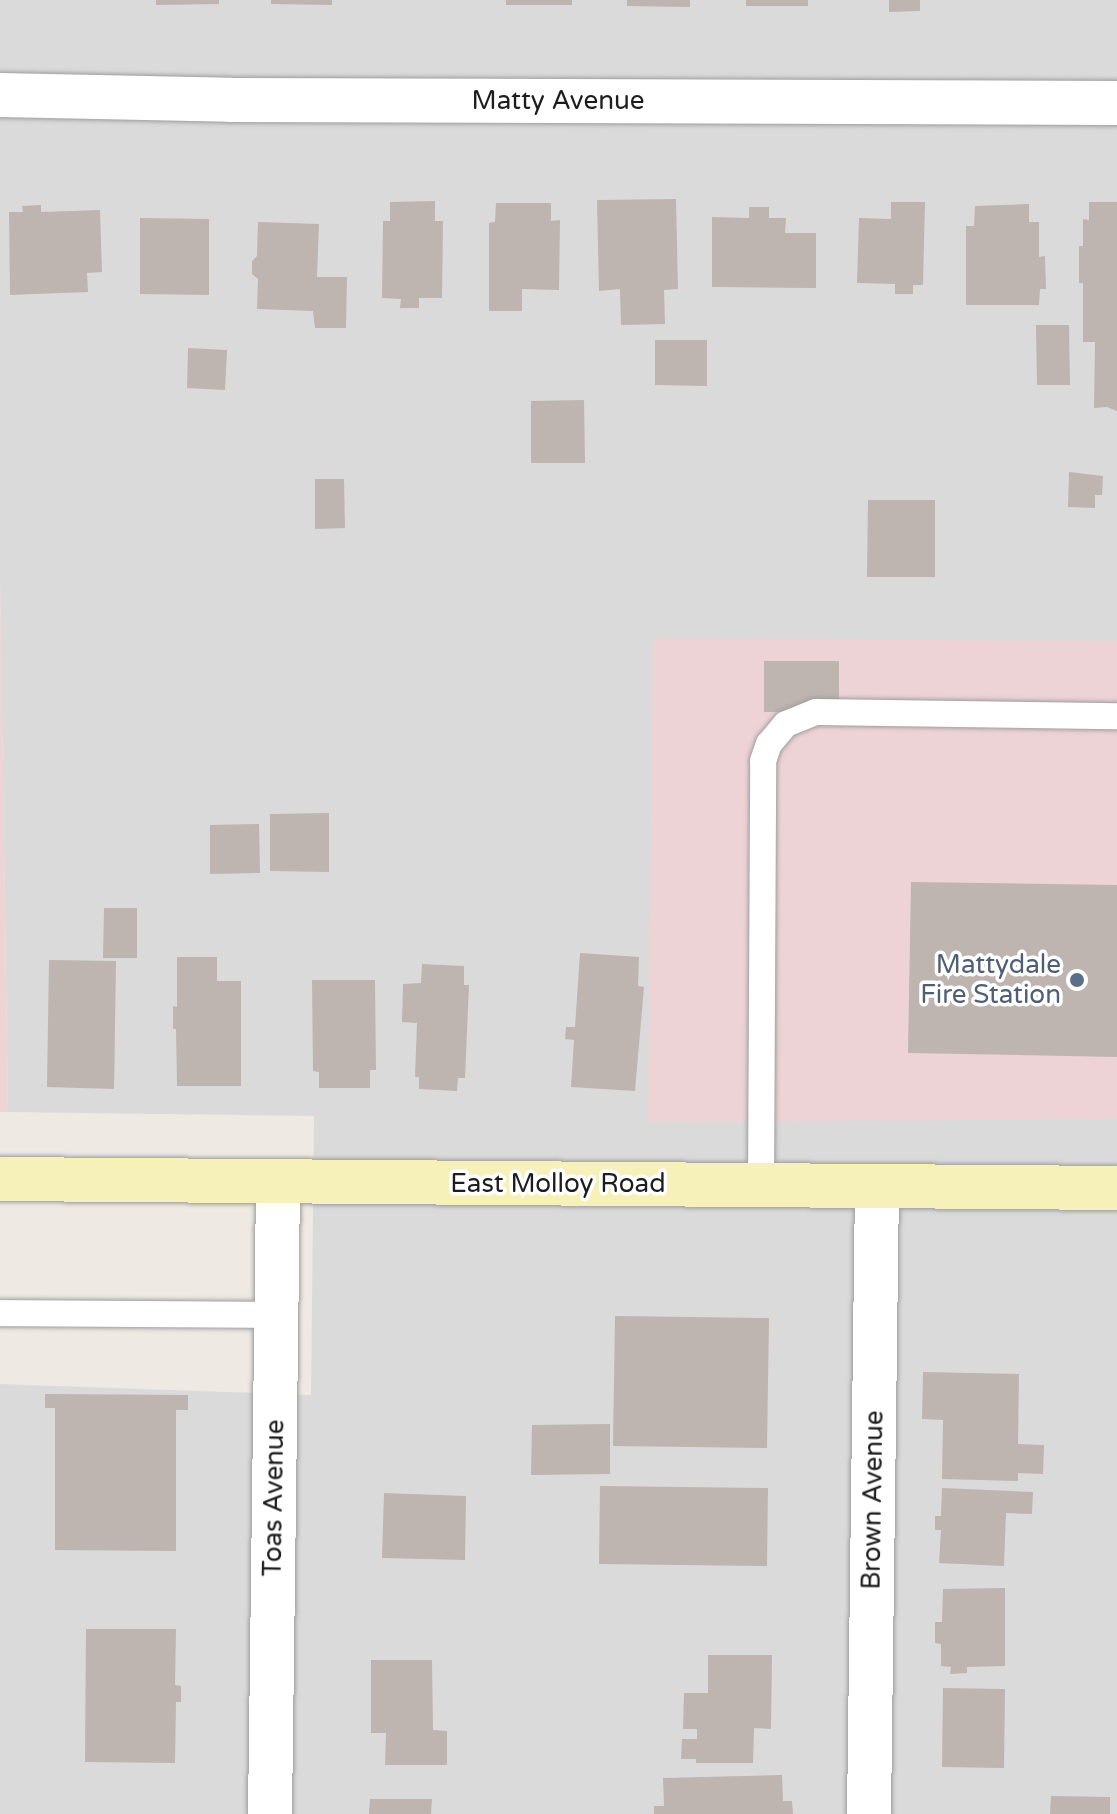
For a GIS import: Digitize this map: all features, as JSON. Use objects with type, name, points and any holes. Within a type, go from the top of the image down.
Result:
[{"type":"street","name":"Matty Avenue","points":[[0,95],[246,100],[1117,103]]},
{"type":"street","name":"East Molloy Road","points":[[0,1179],[1117,1188]]},
{"type":"street","name":"Toas Avenue","points":[[270,1814],[278,1182]]},
{"type":"street","name":"Brown Avenue","points":[[869,1814],[877,1187]]},
{"type":"lane","points":[[761,1186],[763,761],[769,744],[786,724],[816,712],[1117,716]]},
{"type":"lane","points":[[0,1313],[276,1315]]},
{"type":"shaded area","points":[[0,0],[1117,0],[1117,1814],[0,1814],[0,1384],[311,1395],[314,1116],[8,1112],[0,581]]},
{"type":"shaded area","points":[[0,581],[8,1112],[0,1112]]},
{"type":"shaded area","points":[[653,639],[1117,641],[1117,1119],[648,1122]]},
{"type":"building","points":[[156,0],[219,0],[219,4],[156,5]]},
{"type":"building","points":[[271,0],[332,0],[332,5],[271,4]]},
{"type":"building","points":[[506,0],[572,0],[572,5],[506,5]]},
{"type":"building","points":[[627,0],[690,0],[690,7],[627,6]]},
{"type":"building","points":[[746,0],[808,0],[808,6],[746,6]]},
{"type":"building","points":[[889,0],[920,0],[920,11],[889,12]]},
{"type":"building","points":[[676,199],[678,289],[664,290],[665,324],[621,325],[620,289],[599,291],[597,200]]},
{"type":"building","points":[[435,201],[435,221],[443,221],[442,298],[419,298],[419,308],[400,308],[401,299],[382,298],[383,221],[390,221],[390,202]]},
{"type":"building","points":[[891,202],[925,202],[923,285],[913,285],[913,294],[895,294],[895,284],[857,283],[859,218],[891,219]]},
{"type":"building","points":[[1089,202],[1117,202],[1117,411],[1107,407],[1094,408],[1095,342],[1083,342],[1083,283],[1079,283],[1079,246],[1083,246],[1083,219],[1089,220]]},
{"type":"building","points":[[496,203],[551,203],[551,221],[560,220],[559,290],[522,289],[522,311],[489,311],[489,223],[495,222]]},
{"type":"building","points":[[1029,204],[1029,222],[1039,222],[1039,257],[1045,256],[1046,289],[1040,289],[1039,305],[966,305],[966,226],[974,226],[975,206]]},
{"type":"building","points":[[41,205],[41,212],[100,210],[102,272],[87,273],[88,292],[10,295],[9,212],[23,212],[22,206]]},
{"type":"building","points":[[749,207],[769,207],[769,218],[786,218],[785,233],[816,233],[816,288],[712,287],[712,217],[749,218]]},
{"type":"building","points":[[140,218],[209,219],[209,295],[140,294]]},
{"type":"building","points":[[258,222],[319,224],[317,277],[347,277],[346,328],[315,328],[313,311],[257,309],[258,279],[252,274],[252,261],[257,256]]},
{"type":"building","points":[[1036,325],[1069,325],[1070,385],[1037,385]]},
{"type":"building","points":[[655,340],[707,340],[707,386],[655,385]]},
{"type":"building","points":[[188,348],[227,350],[225,390],[187,388]]},
{"type":"building","points":[[584,400],[585,463],[531,463],[531,401]]},
{"type":"building","points":[[1069,472],[1103,476],[1102,495],[1095,495],[1095,508],[1068,507]]},
{"type":"building","points":[[315,479],[344,479],[345,528],[315,529]]},
{"type":"building","points":[[868,500],[935,500],[935,577],[867,577]]},
{"type":"building","points":[[764,661],[839,661],[839,712],[764,712]]},
{"type":"building","points":[[329,813],[329,872],[270,871],[270,814]]},
{"type":"building","points":[[259,824],[260,873],[210,874],[210,825]]},
{"type":"building","points":[[911,882],[1117,885],[1117,1057],[908,1053]]},
{"type":"building","points":[[104,908],[137,908],[137,958],[103,958]]},
{"type":"building","points":[[580,953],[639,957],[638,986],[644,987],[635,1091],[571,1087],[574,1040],[565,1039],[566,1027],[575,1027]]},
{"type":"building","points":[[177,957],[217,957],[217,981],[241,981],[241,1086],[177,1086],[173,1006],[177,1007]]},
{"type":"building","points":[[49,960],[116,961],[114,1089],[47,1087]]},
{"type":"building","points":[[422,964],[464,966],[464,985],[469,985],[465,1078],[458,1078],[457,1091],[419,1089],[419,1077],[415,1077],[417,1023],[402,1022],[403,984],[421,983]]},
{"type":"building","points":[[312,980],[375,980],[376,1070],[370,1070],[370,1088],[319,1088],[319,1072],[313,1071]]},
{"type":"building","points":[[615,1316],[769,1318],[767,1448],[613,1446]]},
{"type":"building","points":[[923,1372],[1019,1374],[1018,1444],[1044,1445],[1043,1474],[1018,1473],[1018,1481],[942,1479],[943,1420],[922,1419]]},
{"type":"building","points":[[45,1394],[188,1395],[188,1410],[176,1410],[176,1551],[55,1550],[55,1408],[45,1408]]},
{"type":"building","points":[[610,1424],[610,1474],[531,1475],[532,1425]]},
{"type":"building","points":[[600,1486],[768,1488],[767,1566],[599,1564]]},
{"type":"building","points":[[942,1488],[1033,1492],[1032,1514],[1006,1513],[1004,1566],[939,1563],[941,1530],[935,1530],[935,1516],[941,1516]]},
{"type":"building","points":[[384,1493],[466,1496],[465,1560],[382,1558]]},
{"type":"building","points":[[1005,1588],[1005,1666],[967,1667],[967,1673],[950,1674],[951,1667],[941,1666],[941,1644],[935,1643],[935,1622],[942,1622],[943,1589]]},
{"type":"building","points":[[86,1629],[176,1629],[175,1685],[181,1686],[181,1702],[176,1702],[175,1763],[85,1762]]},
{"type":"building","points":[[708,1655],[772,1655],[771,1729],[754,1728],[753,1763],[696,1763],[696,1759],[681,1759],[682,1739],[697,1739],[697,1729],[683,1729],[684,1693],[708,1693]]},
{"type":"building","points":[[371,1660],[432,1660],[433,1730],[447,1731],[447,1765],[385,1765],[386,1733],[371,1733]]},
{"type":"building","points":[[943,1688],[1005,1689],[1004,1768],[942,1767]]},
{"type":"building","points":[[782,1775],[783,1801],[792,1801],[793,1814],[654,1814],[654,1806],[664,1806],[663,1778]]},
{"type":"building","points":[[1051,1796],[1110,1797],[1110,1814],[1050,1814]]},
{"type":"building","points":[[370,1799],[432,1799],[431,1814],[369,1814]]},
{"type":"place","name":"Mattydale Fire Station","points":[[1077,980]]}]
